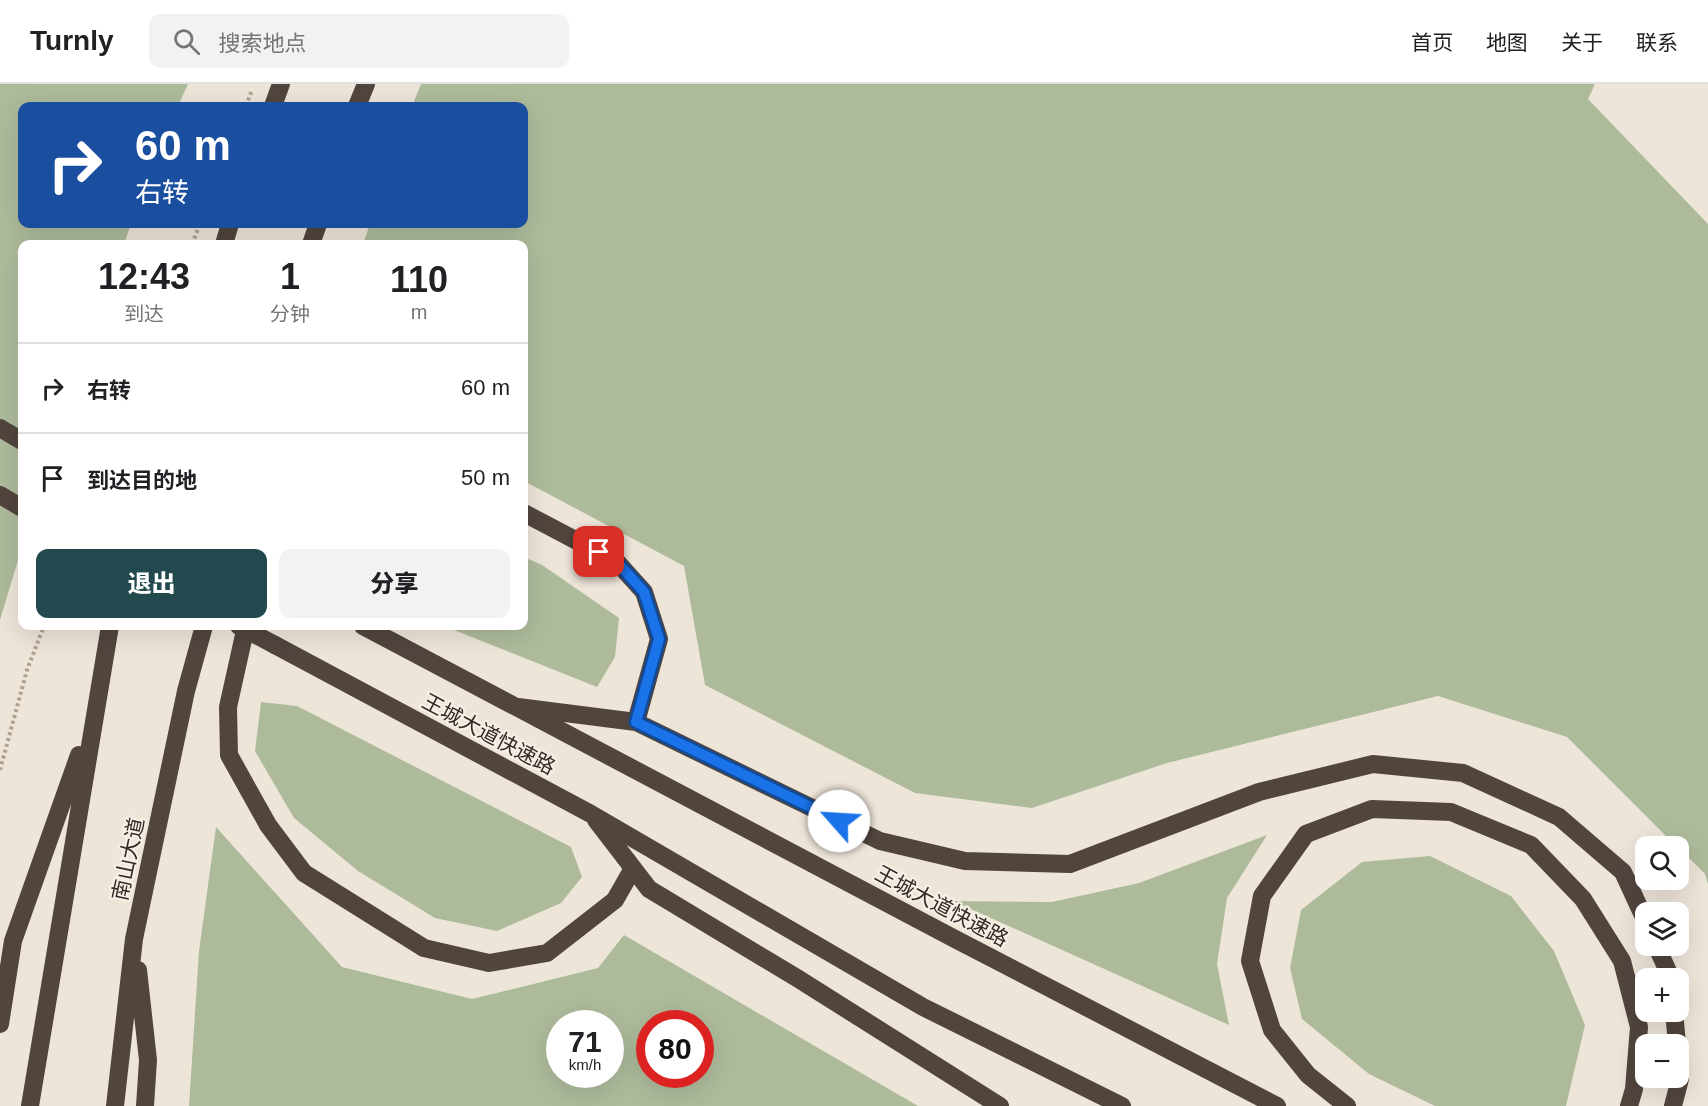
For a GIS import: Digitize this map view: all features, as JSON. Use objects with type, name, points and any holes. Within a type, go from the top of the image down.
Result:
[{"type":"highway","points":[[274,102],[281,84]]},
{"type":"highway","points":[[359,102],[366,84]]},
{"type":"highway","points":[[0,428],[18,439]]},
{"type":"highway","points":[[0,495],[18,506]]},
{"type":"highway","points":[[528,515],[617,562],[644,592],[659,639],[636,722]]},
{"type":"highway","points":[[30,1106],[109,630]]},
{"type":"highway","name":"南山大道","points":[[115,1106],[134,939],[186,692],[203,630]]},
{"type":"highway","points":[[245,630],[228,707],[229,755],[268,825],[304,873],[423,948],[489,963],[547,953],[615,900],[632,870]]},
{"type":"highway","name":"王城大道快速路","points":[[247,630],[591,814],[923,1006],[1122,1106]]},
{"type":"highway","name":"王城大道快速路","points":[[371,630],[955,939],[1277,1106]]},
{"type":"highway","points":[[518,707],[636,722],[880,841],[965,861],[1070,864],[1260,792],[1373,764],[1463,773],[1559,817],[1623,872],[1637,902]]},
{"type":"highway","points":[[0,1024],[13,941],[95,711]]},
{"type":"highway","points":[[1347,1106],[1308,1075],[1272,1030],[1250,961],[1262,896],[1305,834],[1372,809],[1451,812],[1531,845],[1583,899],[1622,961],[1639,1027],[1634,1089],[1629,1106]]},
{"type":"highway","points":[[591,814],[632,870],[649,889],[797,978],[1000,1106]]},
{"type":"highway","points":[[134,939],[148,1060],[145,1106]]},
{"type":"highway","points":[[1673,1106],[1678,1088]]},
{"type":"path","points":[[247,102],[254,84]]},
{"type":"path","points":[[0,770],[27,670],[42,630]]},
{"type":"green space","points":[[0,84],[188,84],[180,102],[18,102],[18,228],[130,228],[125,240],[18,240],[18,560],[0,620]]},
{"type":"green space","points":[[421,84],[1595,84],[1588,99],[1708,224],[1708,884],[1705,874],[1689,858],[1689,836],[1666,836],[1567,737],[1438,696],[1167,763],[1032,808],[915,793],[705,685],[684,566],[528,483],[528,240],[364,240],[369,228],[528,228],[528,102],[414,102]]},
{"type":"green space","points":[[528,559],[542,565],[619,618],[615,657],[597,687],[454,630],[528,630]]},
{"type":"green space","points":[[261,702],[297,706],[571,847],[582,877],[561,903],[497,931],[435,918],[358,871],[294,818],[255,751]]},
{"type":"green space","points":[[216,827],[342,967],[472,999],[598,968],[624,935],[918,1106],[189,1106],[199,951]]},
{"type":"green space","points":[[1267,835],[1227,898],[1217,964],[1229,1025],[953,901],[1052,902],[1139,883]]},
{"type":"green space","points":[[1430,856],[1511,896],[1554,951],[1585,1025],[1566,1106],[1435,1106],[1369,1074],[1302,1019],[1290,968],[1301,910],[1362,862]]},
{"type":"route","points":[[599,552],[617,562],[644,592],[659,639],[636,722],[839,821]]}]
